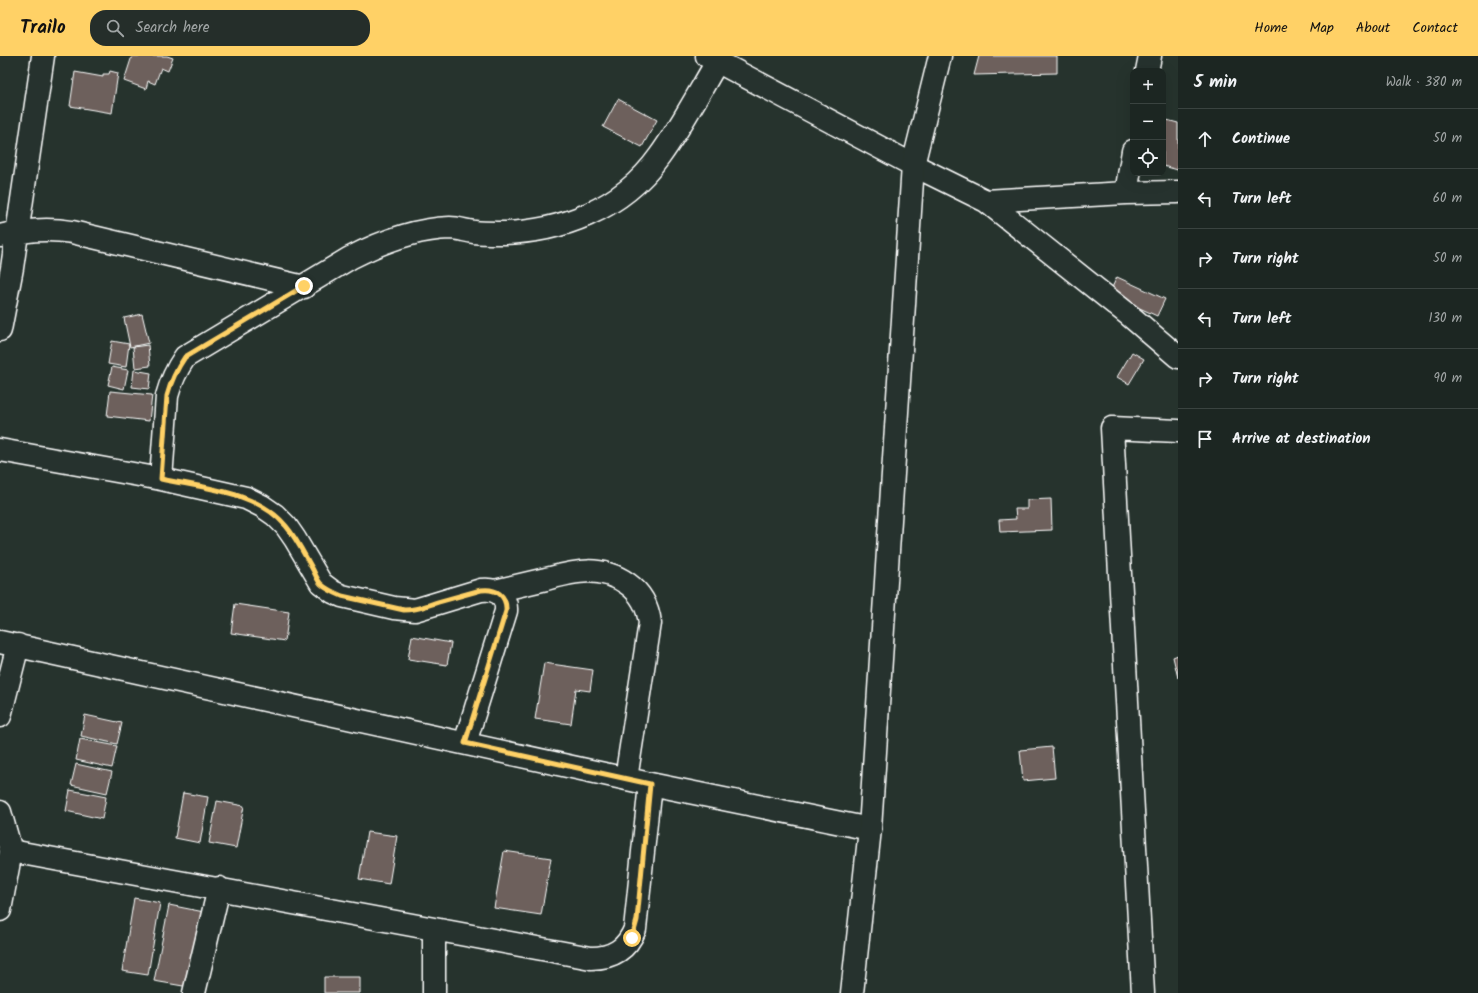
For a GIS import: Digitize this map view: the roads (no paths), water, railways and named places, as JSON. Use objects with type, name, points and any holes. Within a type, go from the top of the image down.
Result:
[{"type":"street","points":[[0,330],[12,268],[8,234],[43,56]]},
{"type":"street","points":[[852,993],[870,829],[913,165],[940,56]]},
{"type":"street","points":[[1148,68],[1150,56]]},
{"type":"street","points":[[161,479],[167,396],[176,370],[185,357],[350,258],[389,240],[410,234],[452,228],[482,232],[520,233],[545,229],[570,222],[592,213],[613,201],[632,187],[658,158],[712,59],[913,165],[986,201],[1129,315],[1178,357]]},
{"type":"street","points":[[1126,193],[1130,169]]},
{"type":"street","points":[[986,201],[1126,193],[1178,192]]},
{"type":"street","points":[[8,234],[41,229],[72,232],[304,286]]},
{"type":"street","points":[[1143,993],[1112,428],[1178,431]]},
{"type":"street","points":[[0,450],[161,479],[246,498],[275,515],[286,526],[320,583],[342,596],[404,610],[415,610],[481,590],[488,589],[495,591],[501,595],[504,600],[506,611],[465,743]]},
{"type":"street","points":[[495,591],[570,573],[592,571],[602,572],[623,580],[640,594],[649,613],[650,623],[626,779]]},
{"type":"street","points":[[0,716],[9,644],[626,779],[870,829]]},
{"type":"street","points":[[11,851],[219,888],[592,958],[610,956],[619,952],[632,938],[635,929],[650,784]]},
{"type":"street","points":[[0,812],[11,851],[0,910]]},
{"type":"street","points":[[194,993],[219,888]]},
{"type":"street","points":[[434,929],[434,993]]}]
